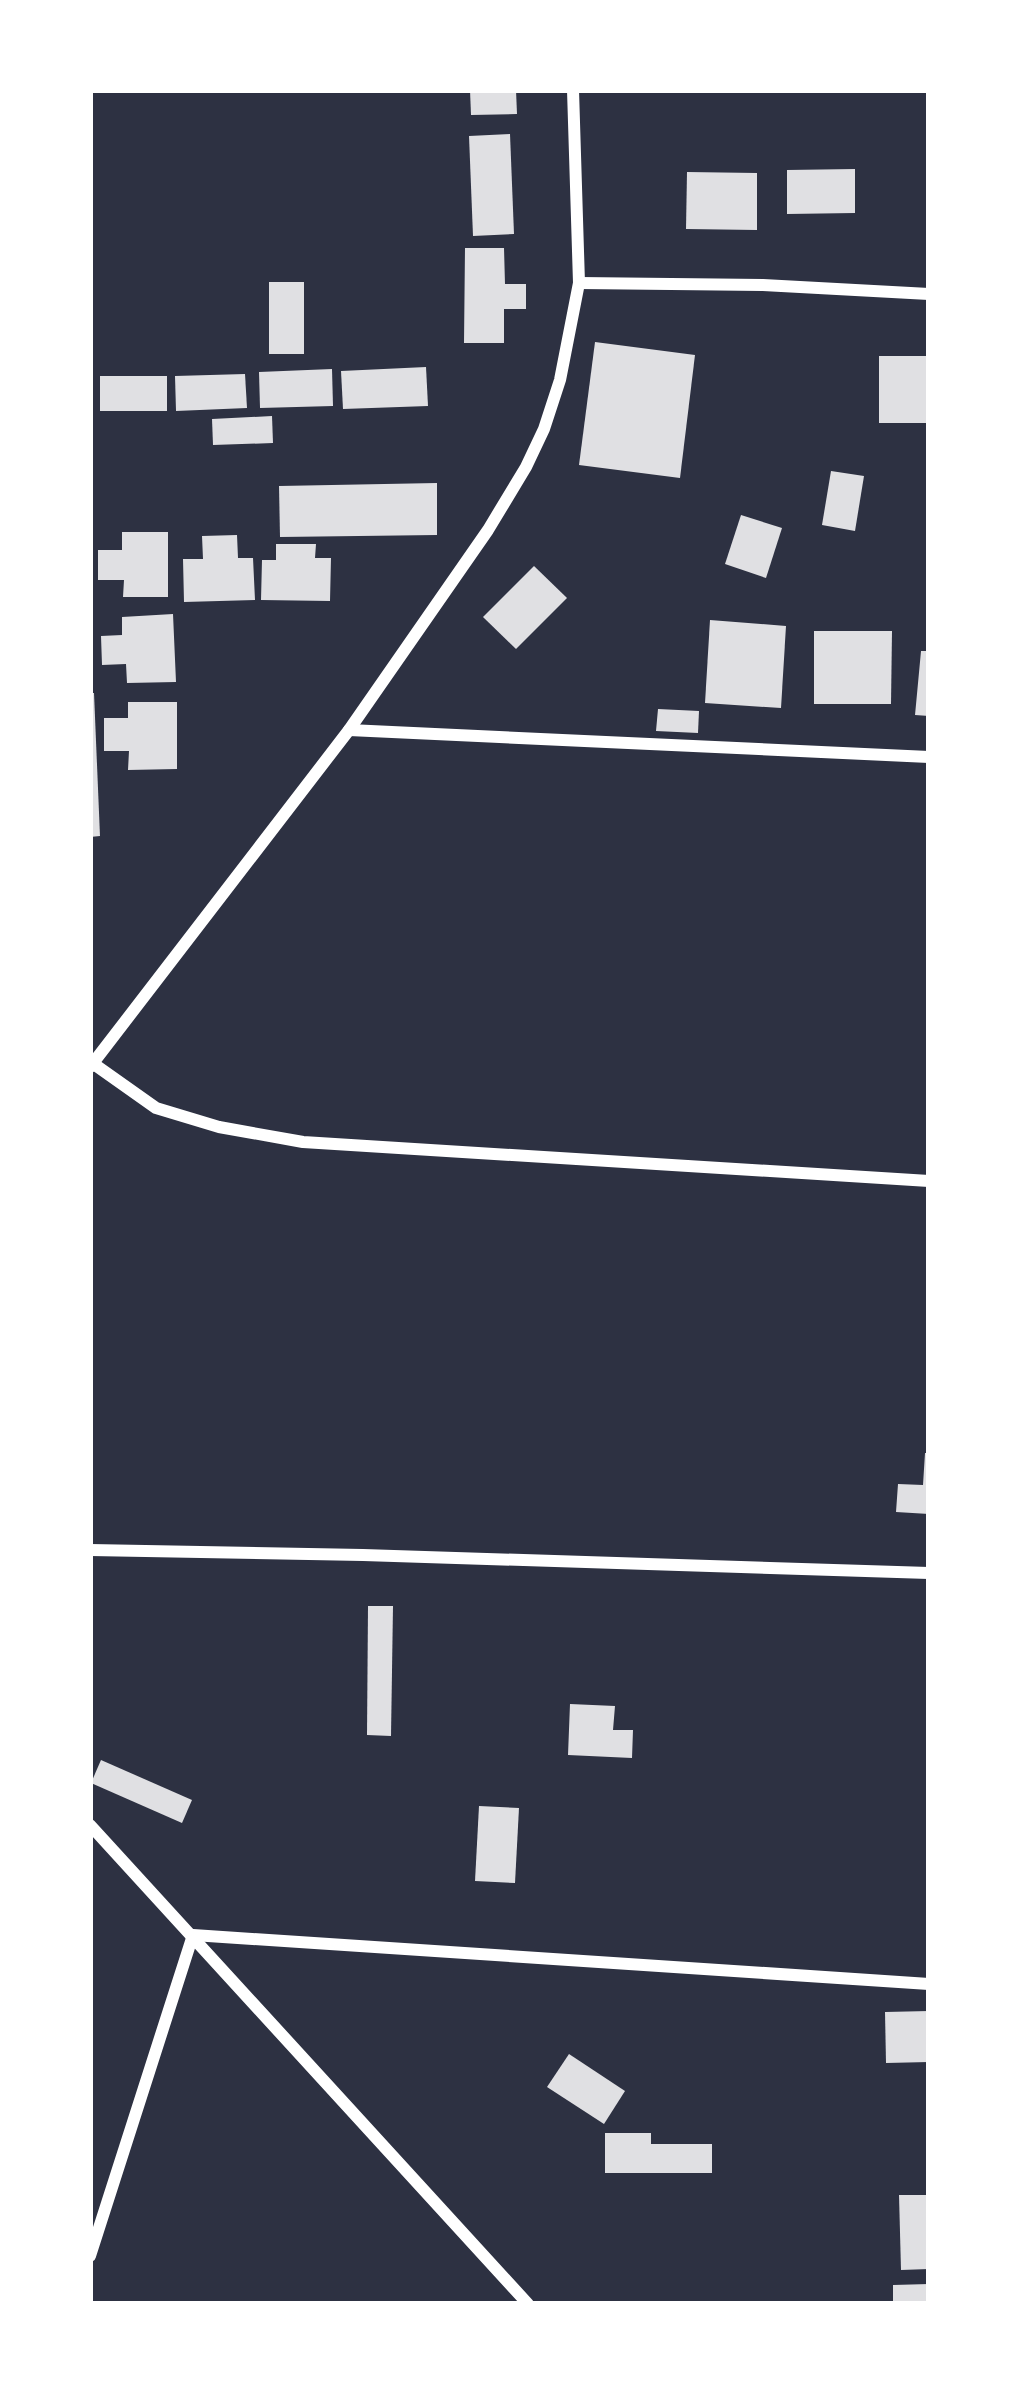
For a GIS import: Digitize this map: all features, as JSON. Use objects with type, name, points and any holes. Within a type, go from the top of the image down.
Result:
[{"type":"street","points":[[573,90],[579,283],[560,380],[526,467],[488,530],[349,730],[91,1064],[156,1108],[219,1127],[302,1142],[929,1180]]},
{"type":"street","points":[[579,283],[763,285],[929,294]]},
{"type":"street","points":[[349,730],[929,757]]},
{"type":"street","points":[[90,1550],[929,1573]]},
{"type":"street","points":[[90,1825],[528,2304]]},
{"type":"street","points":[[193,1935],[929,1984]]},
{"type":"street","points":[[90,2257],[193,1935]]},
{"type":"building","points":[[470,90],[516,90],[517,114],[471,115]]},
{"type":"building","points":[[510,134],[514,234],[473,236],[469,136]]},
{"type":"building","points":[[855,169],[855,213],[787,214],[787,170]]},
{"type":"building","points":[[687,172],[757,173],[757,230],[686,229]]},
{"type":"building","points":[[465,248],[504,248],[505,284],[526,284],[526,309],[504,309],[504,343],[464,343]]},
{"type":"building","points":[[269,282],[304,282],[304,354],[269,354]]},
{"type":"building","points":[[595,342],[695,355],[680,478],[579,465]]},
{"type":"building","points":[[879,356],[929,356],[929,423],[879,423]]},
{"type":"building","points":[[426,367],[428,406],[343,409],[341,371]]},
{"type":"building","points":[[332,369],[333,406],[260,408],[259,372]]},
{"type":"building","points":[[245,374],[247,408],[176,411],[175,376]]},
{"type":"building","points":[[100,376],[167,376],[167,411],[100,411]]},
{"type":"building","points":[[272,416],[273,443],[213,445],[212,419]]},
{"type":"building","points":[[831,471],[864,476],[855,531],[822,525]]},
{"type":"building","points":[[437,483],[437,535],[280,537],[279,486]]},
{"type":"building","points":[[741,515],[782,528],[766,578],[725,564]]},
{"type":"building","points":[[122,532],[168,532],[168,597],[123,597],[124,580],[98,580],[98,550],[122,550]]},
{"type":"building","points":[[237,535],[238,558],[253,558],[255,600],[184,602],[183,559],[203,559],[202,536]]},
{"type":"building","points":[[276,544],[316,544],[315,558],[331,558],[330,601],[261,600],[262,560],[276,560]]},
{"type":"building","points":[[534,566],[567,598],[516,649],[483,617]]},
{"type":"building","points":[[173,614],[176,682],[127,683],[126,664],[102,665],[101,636],[122,635],[122,617]]},
{"type":"building","points":[[710,620],[786,626],[781,708],[705,703]]},
{"type":"building","points":[[814,631],[892,631],[891,704],[814,704]]},
{"type":"building","points":[[921,651],[929,651],[929,716],[915,715]]},
{"type":"building","points":[[90,693],[94,693],[100,836],[90,837]]},
{"type":"building","points":[[128,702],[177,702],[177,769],[128,770],[129,751],[104,751],[104,718],[128,718]]},
{"type":"building","points":[[658,709],[699,711],[698,733],[656,731]]},
{"type":"building","points":[[925,1453],[929,1453],[929,1514],[896,1512],[898,1484],[923,1485]]},
{"type":"building","points":[[368,1606],[393,1606],[391,1736],[367,1735]]},
{"type":"building","points":[[570,1704],[615,1706],[613,1730],[633,1730],[632,1758],[568,1755]]},
{"type":"building","points":[[101,1760],[192,1800],[182,1823],[91,1783]]},
{"type":"building","points":[[479,1806],[519,1808],[515,1883],[475,1881]]},
{"type":"building","points":[[929,2011],[929,2062],[886,2063],[885,2012]]},
{"type":"building","points":[[569,2054],[625,2091],[604,2124],[547,2087]]},
{"type":"building","points":[[605,2133],[651,2133],[651,2144],[712,2144],[712,2173],[605,2173]]},
{"type":"building","points":[[899,2195],[929,2195],[929,2269],[901,2270]]},
{"type":"building","points":[[929,2284],[929,2304],[893,2304],[893,2285]]}]
